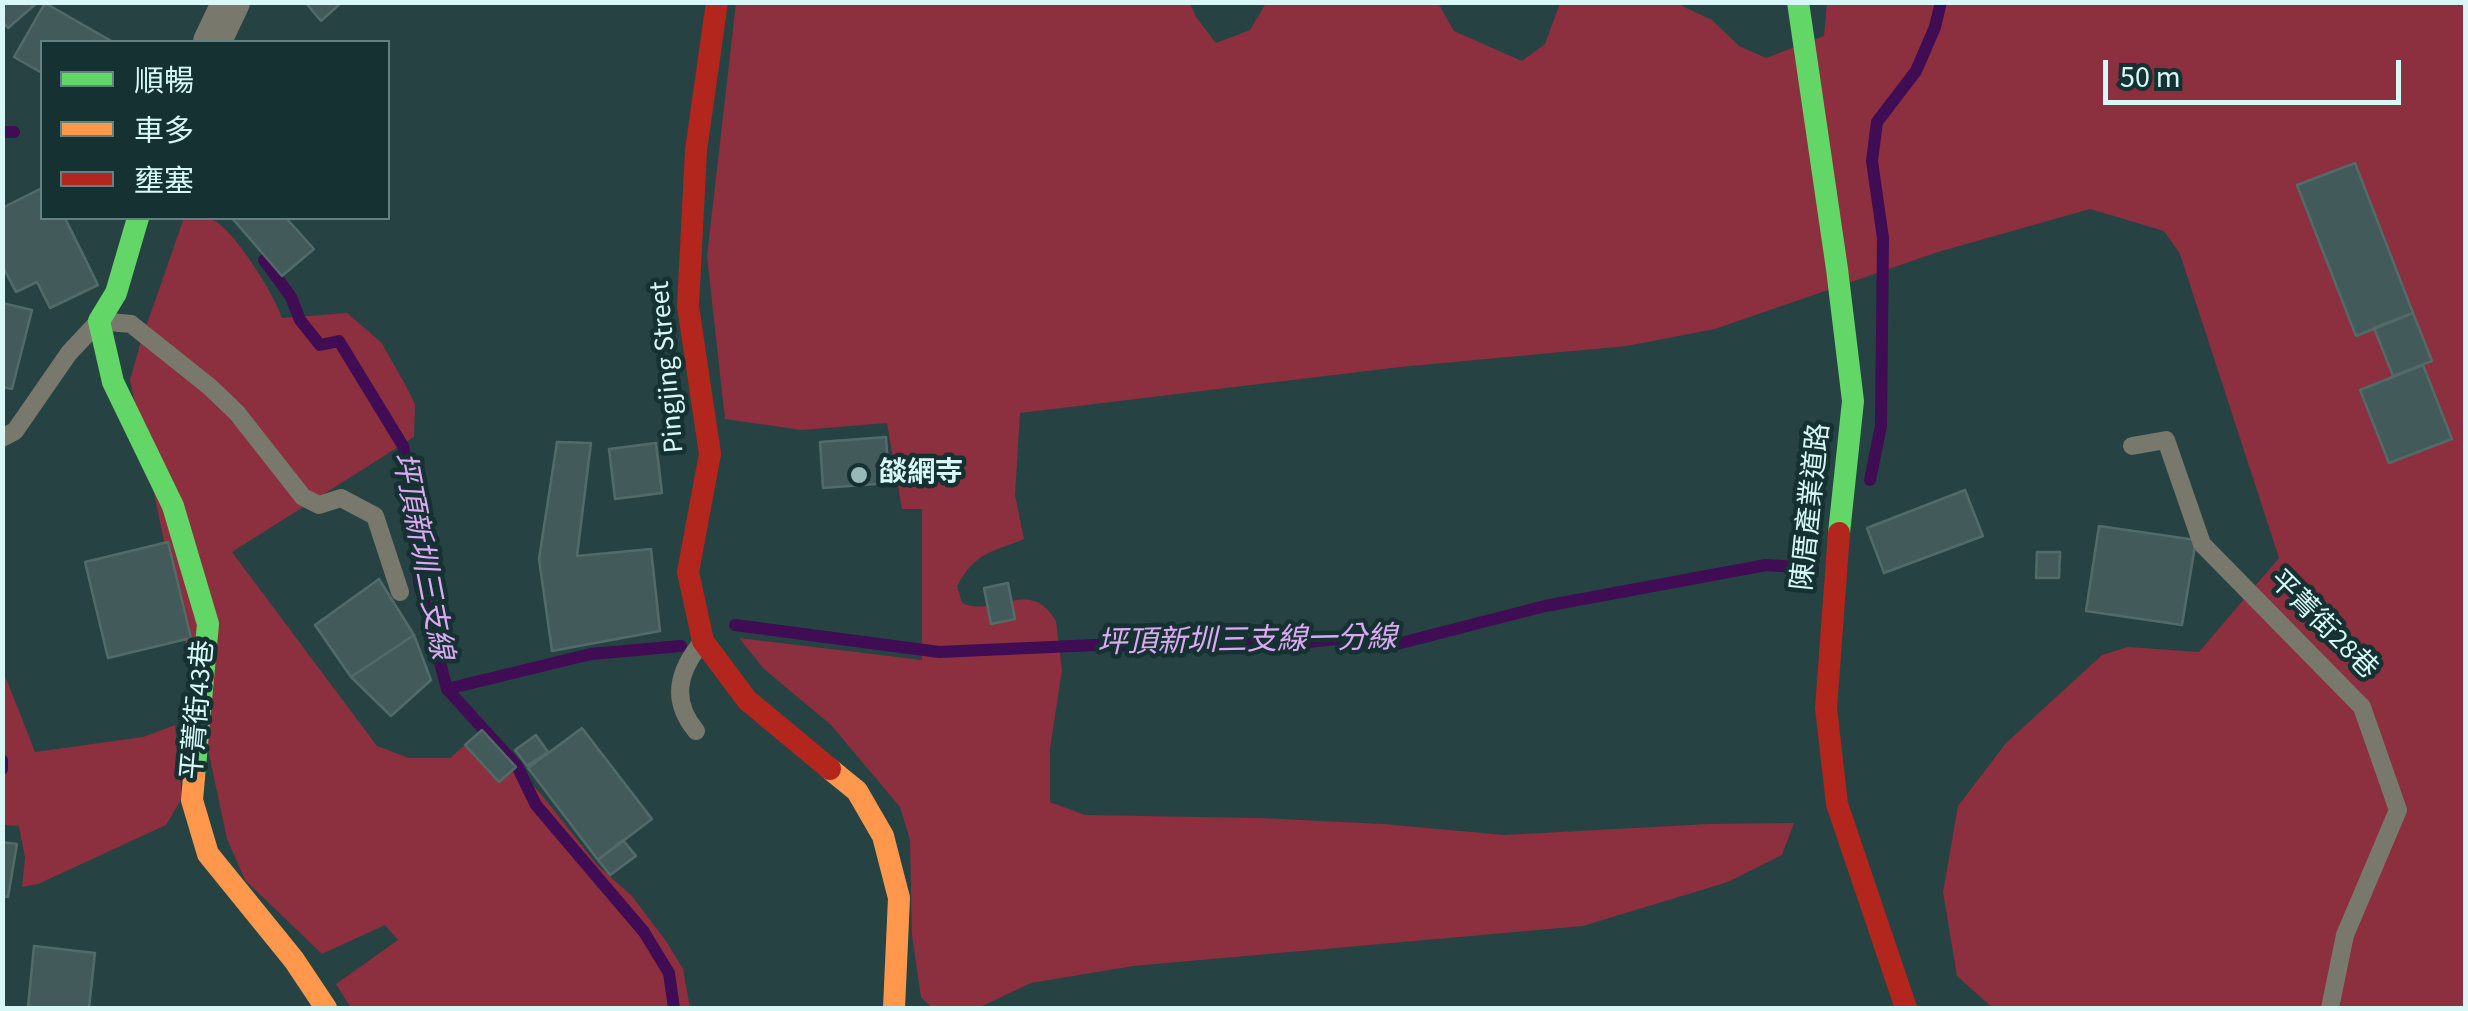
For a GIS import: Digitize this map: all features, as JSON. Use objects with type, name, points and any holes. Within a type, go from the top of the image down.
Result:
[{"type":"street","points":[[213,40],[231,2]]},
{"type":"street","name":"Pingjing Street","points":[[716,2],[696,150],[688,306],[710,454],[688,572],[703,642],[747,700],[857,792],[884,836],[899,898],[894,1008]]},
{"type":"street","name":"陳厝產業道路","points":[[1798,2],[1853,400],[1826,708],[1837,804],[1906,1008]]},
{"type":"street","points":[[99,321],[116,293],[137,220]]},
{"type":"street","name":"平菁街43巷","points":[[99,321],[112,382],[174,506],[208,624],[192,800],[208,854],[294,960],[326,1008]]},
{"type":"lane","points":[[2,438],[16,431],[70,353],[99,321],[132,324],[237,413],[303,497],[319,506],[341,498],[375,516],[400,592]]},
{"type":"lane","name":"平菁街28巷","points":[[2132,446],[2166,440],[2202,544],[2362,707],[2398,810],[2345,935],[2330,1008]]},
{"type":"lane","points":[[696,731],[685,718],[680,681],[690,658],[703,642]]},
{"type":"shaded area","points":[[736,3],[1190,3],[1216,43],[1250,30],[1266,3],[1438,3],[1454,31],[1522,61],[1545,44],[1560,3],[1676,3],[1712,20],[1739,46],[1766,58],[1824,36],[1827,3],[2465,3],[2465,1008],[1993,1008],[1957,976],[1943,892],[1958,806],[2006,743],[2102,655],[2128,647],[2199,652],[2279,558],[2180,254],[2164,231],[2090,209],[1938,252],[1715,329],[1627,346],[1400,367],[1020,413],[1015,495],[1024,539],[978,560],[957,586],[962,603],[987,606],[1023,599],[1035,601],[1056,621],[1062,670],[1050,749],[1050,802],[1085,815],[1261,818],[1504,835],[1794,823],[1782,855],[1728,882],[1583,926],[1133,966],[1031,983],[978,1008],[932,1008],[921,997],[912,936],[910,840],[900,807],[831,725],[764,669],[739,638],[922,660],[922,509],[902,509],[887,423],[802,430],[725,419],[707,256]]},
{"type":"shaded area","points":[[183,220],[212,220],[233,238],[253,265],[282,318],[347,313],[381,342],[415,404],[414,437],[232,552],[377,746],[409,758],[450,758],[465,745],[499,782],[516,767],[598,866],[632,896],[666,941],[683,969],[690,1008],[351,1008],[336,984],[398,940],[385,925],[322,954],[245,880],[227,839],[130,380]]},
{"type":"shaded area","points":[[2,668],[35,752],[143,737],[175,725],[182,798],[166,825],[38,884],[22,887],[25,858],[19,826],[3,825]]},
{"type":"building","points":[[2,2],[38,2],[8,28],[2,21]]},
{"type":"building","points":[[305,2],[342,2],[321,21]]},
{"type":"building","points":[[45,3],[110,40],[40,40],[40,72],[14,57]]},
{"type":"building","points":[[2355,163],[2413,313],[2356,336],[2297,185]]},
{"type":"building","points":[[40,189],[40,220],[66,220],[98,285],[50,308],[37,282],[16,292],[2,265],[2,208]]},
{"type":"building","points":[[234,220],[288,220],[314,249],[282,276]]},
{"type":"building","points":[[2,303],[32,310],[12,389],[2,387]]},
{"type":"building","points":[[2413,313],[2432,361],[2393,376],[2374,328]]},
{"type":"building","points":[[2423,365],[2452,439],[2389,463],[2360,390]]},
{"type":"building","points":[[886,437],[889,483],[823,488],[820,442]]},
{"type":"building","points":[[557,442],[591,443],[577,556],[651,549],[660,631],[552,651],[539,559]]},
{"type":"building","points":[[656,443],[662,493],[615,499],[609,449]]},
{"type":"building","points":[[1965,490],[1983,536],[1884,573],[1867,528]]},
{"type":"building","points":[[2099,526],[2196,540],[2182,625],[2086,611]]},
{"type":"building","points":[[168,542],[191,638],[108,658],[85,562]]},
{"type":"building","points":[[2037,552],[2060,552],[2059,578],[2036,578]]},
{"type":"building","points":[[379,579],[414,635],[351,677],[315,625]]},
{"type":"building","points":[[1008,583],[1015,619],[991,624],[984,588]]},
{"type":"building","points":[[414,635],[431,680],[391,716],[351,677]]},
{"type":"building","points":[[582,728],[652,819],[598,860],[528,768]]},
{"type":"building","points":[[482,730],[516,767],[499,782],[465,745]]},
{"type":"building","points":[[536,735],[548,752],[527,766],[515,750]]},
{"type":"building","points":[[623,840],[636,856],[610,875],[598,860]]},
{"type":"building","points":[[2,842],[17,844],[8,897],[2,896]]},
{"type":"building","points":[[34,946],[95,953],[89,1008],[28,1007]]},
{"type":"waterway","points":[[1870,480],[1881,426],[1883,238],[1872,161],[1877,122],[1916,71],[1941,2]]},
{"type":"waterway","points":[[2,132],[14,132]]},
{"type":"waterway","name":"坪頂新圳三支線","points":[[264,260],[320,345],[339,341],[403,446],[419,583],[447,689],[517,766],[536,805],[644,932],[669,973],[674,1008]]},
{"type":"waterway","name":"坪頂新圳三支線一分線","points":[[735,625],[939,652],[1096,645],[1194,646],[1223,640],[1274,646],[1336,639],[1397,644],[1545,606],[1766,565],[1813,568]]},
{"type":"waterway","name":"坪頂新圳三支線一分線","points":[[447,689],[591,654],[681,646]]},
{"type":"waterway","points":[[2,760],[2,769]]},
{"type":"traffic: fast","points":[[1798,2],[1853,401],[1839,533]]},
{"type":"traffic: fast","points":[[137,220],[116,293],[99,321],[113,382],[173,506],[208,624],[194,777]]},
{"type":"traffic: slow","points":[[830,769],[857,791],[883,836],[899,898],[894,1008]]},
{"type":"traffic: slow","points":[[194,777],[192,800],[208,854],[294,960],[326,1008]]},
{"type":"traffic: jam","points":[[717,2],[696,150],[688,306],[710,454],[688,572],[703,641],[747,700],[830,769]]},
{"type":"traffic: jam","points":[[1839,533],[1826,708],[1837,804],[1906,1008]]},
{"type":"place","name":"燄網寺","points":[[859,475]]}]
